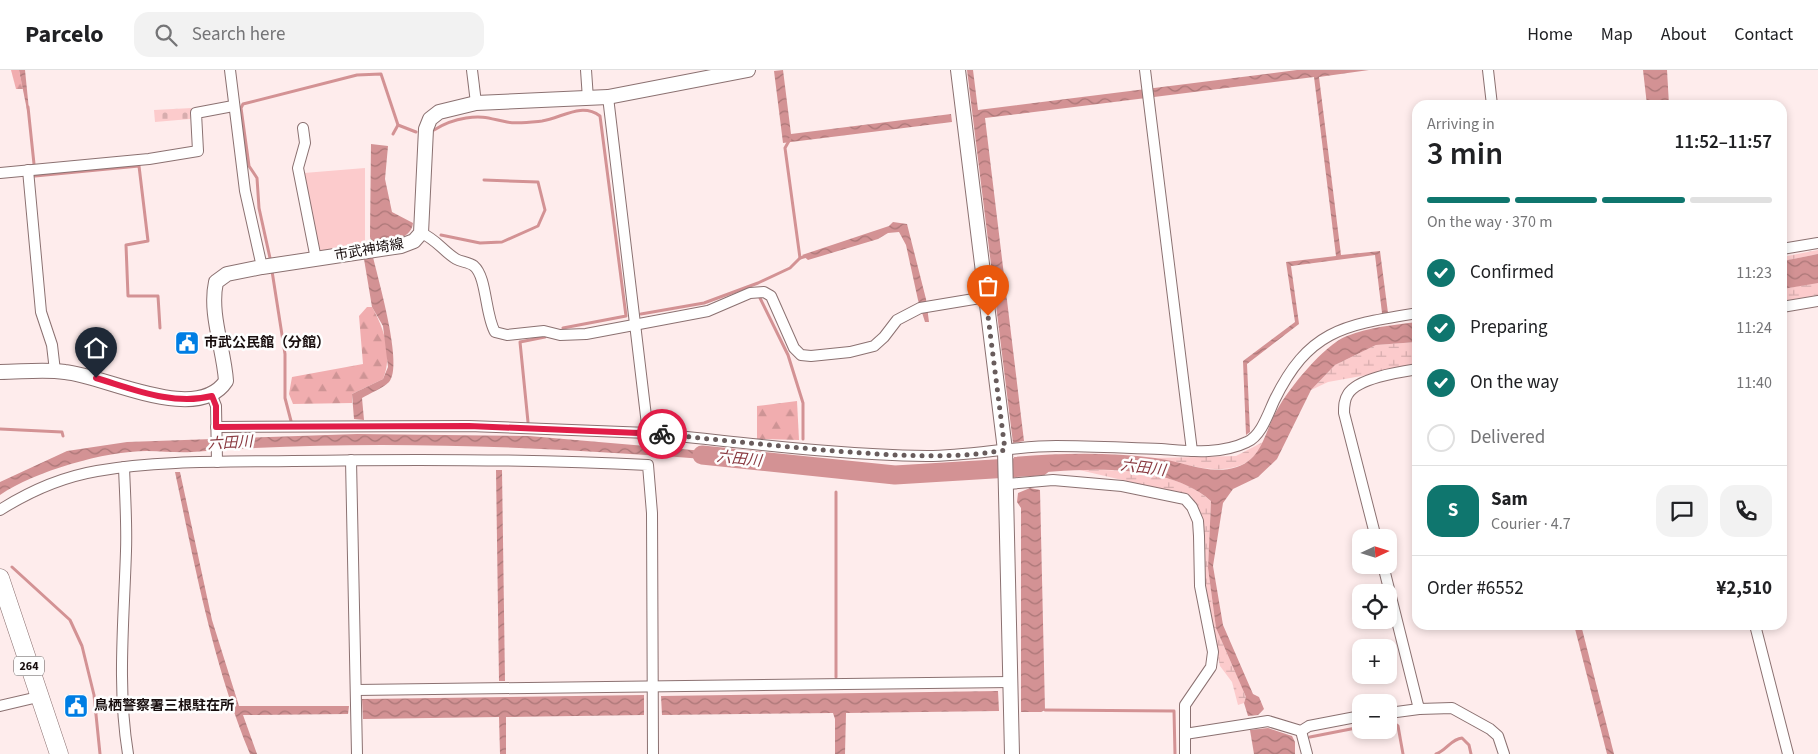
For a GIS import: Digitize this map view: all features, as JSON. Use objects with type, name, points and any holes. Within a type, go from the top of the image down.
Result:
[{"type":"highway","name":"264","points":[[0,578],[38,697],[59,754]]},
{"type":"main road","name":"市武神埼線","points":[[212,396],[221,389],[226,381],[218,330],[214,290],[216,282],[227,274],[402,246],[414,241],[421,233],[426,129],[430,119],[444,110],[476,103],[608,97],[748,70]]},
{"type":"main road","points":[[958,70],[1008,484],[1012,754]]},
{"type":"main road","points":[[0,372],[55,371],[96,378],[142,392],[184,400],[212,396]]},
{"type":"street","points":[[230,70],[245,191],[262,267]]},
{"type":"street","points":[[472,70],[476,103]]},
{"type":"street","points":[[586,70],[588,99]]},
{"type":"street","points":[[1145,70],[1192,451]]},
{"type":"street","points":[[1488,70],[1491,100]]},
{"type":"street","points":[[608,97],[648,433]]},
{"type":"street","points":[[0,172],[149,159],[198,151],[196,113],[233,106]]},
{"type":"street","points":[[304,128],[305,143],[298,168],[316,259]]},
{"type":"street","points":[[28,170],[41,312],[52,345],[55,371]]},
{"type":"street","points":[[421,233],[432,237],[456,260],[472,264],[480,273],[489,321],[495,332],[507,335],[544,331],[560,335],[586,334],[636,326],[708,312],[750,294],[764,292],[771,296],[794,348],[801,355],[811,356],[850,352],[874,346],[884,338],[897,320],[923,306],[986,297]]},
{"type":"street","points":[[1787,248],[1818,243]]},
{"type":"street","points":[[1787,306],[1818,301]]},
{"type":"street","points":[[216,427],[469,426],[648,433],[879,454],[927,456],[979,454],[1054,446],[1223,451],[1249,442],[1262,426],[1284,381],[1303,354],[1319,340],[1350,326],[1412,313]]},
{"type":"street","points":[[1374,529],[1344,413],[1344,400],[1349,391],[1360,384],[1387,375],[1412,370]]},
{"type":"street","points":[[212,396],[216,406],[217,462]]},
{"type":"street","points":[[0,510],[30,491],[96,471],[124,467],[217,462],[502,459],[648,465],[652,513],[653,754]]},
{"type":"street","points":[[351,460],[357,754]]},
{"type":"street","points":[[124,467],[126,550],[122,688],[123,726],[128,754]]},
{"type":"street","points":[[1008,484],[1053,480],[1122,486],[1185,498],[1192,507],[1198,529],[1200,586],[1212,652],[1211,667],[1185,705],[1185,754]]},
{"type":"street","points":[[1384,574],[1419,709]]},
{"type":"street","points":[[1756,630],[1788,754]]},
{"type":"street","points":[[356,690],[1011,682]]},
{"type":"street","points":[[0,706],[38,697]]},
{"type":"street","points":[[1397,712],[1452,708],[1498,736],[1504,754]]},
{"type":"street","points":[[1302,731],[1309,726],[1352,718]]},
{"type":"street","points":[[1184,734],[1268,721],[1302,731]]},
{"type":"street","points":[[1302,731],[1307,744],[1308,754]]},
{"type":"green space","points":[[11,70],[19,70],[23,89],[16,89]]},
{"type":"green space","points":[[192,108],[190,119],[155,122],[154,110]]},
{"type":"green space","points":[[365,168],[365,245],[318,252],[304,173]]},
{"type":"green space","points":[[1818,250],[1818,254],[1787,260],[1787,256]]},
{"type":"green space","points":[[1818,283],[1818,295],[1787,300],[1787,288]]},
{"type":"green space","points":[[367,307],[372,307],[386,342],[387,361],[383,379],[352,394],[352,403],[293,404],[289,394],[292,377],[363,364],[359,316]]},
{"type":"green space","points":[[1412,342],[1412,367],[1328,382],[1311,390],[1335,365],[1376,345]]},
{"type":"green space","points":[[797,401],[799,440],[757,439],[757,406]]},
{"type":"green space","points":[[1263,442],[1254,456],[1243,464],[1230,468],[1200,468],[1156,458],[1236,456]]},
{"type":"green space","points":[[1075,469],[1128,472],[1164,477],[1197,491],[1211,501],[1208,568],[1216,628],[1246,697],[1244,703],[1238,705],[1232,682],[1220,666],[1203,588],[1202,519],[1191,496]]},
{"type":"water","points":[[19,70],[25,70],[29,110],[27,110]]},
{"type":"water","points":[[783,70],[791,134],[951,114],[952,122],[783,143],[774,71]]},
{"type":"water","points":[[967,70],[973,70],[978,110],[1297,70],[1369,70],[1319,77],[1341,255],[1380,251],[1388,313],[1382,313],[1375,255],[1291,266],[1299,324],[1247,364],[1250,432],[1246,435],[1243,361],[1295,322],[1286,262],[1336,256],[1314,77],[985,118],[1024,441],[1013,443]]},
{"type":"water","points":[[1643,70],[1667,70],[1669,100],[1646,100]]},
{"type":"water","points":[[371,144],[388,146],[385,179],[392,212],[413,223],[408,233],[391,241],[372,243],[370,237]]},
{"type":"water","points":[[893,222],[907,224],[926,299],[929,322],[925,322],[918,300],[906,245],[899,232],[888,233],[878,239],[808,260],[802,255],[889,226]]},
{"type":"water","points":[[1818,254],[1818,283],[1787,288],[1787,260]]},
{"type":"water","points":[[373,257],[384,302],[394,359],[393,373],[389,382],[362,398],[364,420],[354,419],[352,394],[383,379],[388,367],[383,326],[372,307],[364,259]]},
{"type":"water","points":[[1412,323],[1412,342],[1376,345],[1335,365],[1311,390],[1277,459],[1258,477],[1233,489],[1223,503],[1213,566],[1223,625],[1253,694],[1259,697],[1264,709],[1258,715],[1248,716],[1244,703],[1246,697],[1216,628],[1208,568],[1211,501],[1192,488],[1169,479],[1144,473],[1118,470],[1091,470],[1016,475],[1014,457],[1102,454],[1165,460],[1206,469],[1217,470],[1237,467],[1253,458],[1273,418],[1298,379],[1328,348],[1347,336],[1364,330]]},
{"type":"water","points":[[357,434],[529,436],[727,453],[729,461],[528,448],[461,446],[326,446],[186,452],[147,451],[111,454],[71,464],[32,478],[0,495],[0,482],[67,451],[127,442]]},
{"type":"water","points":[[496,470],[502,470],[505,681],[499,681]]},
{"type":"water","points":[[175,472],[180,472],[212,620],[239,706],[349,706],[348,714],[243,715],[257,754],[250,754],[225,685],[215,650]]},
{"type":"water","points":[[1030,488],[1040,490],[1045,710],[1041,712],[1021,712],[1021,508],[1017,502],[1018,493]]},
{"type":"water","points":[[1575,630],[1582,630],[1614,754],[1607,754]]},
{"type":"water","points":[[998,691],[999,711],[846,713],[845,754],[835,754],[835,719],[833,713],[662,715],[661,696]]},
{"type":"water","points":[[644,695],[644,715],[506,717],[506,754],[500,754],[499,717],[363,719],[362,699]]},
{"type":"water","points":[[1268,728],[1292,736],[1295,742],[1295,754],[1254,754],[1250,730]]},
{"type":"waterway","points":[[270,258],[259,208],[257,178],[249,166],[241,108],[243,104],[357,75],[381,74],[398,125],[416,132]]},
{"type":"waterway","points":[[28,107],[34,164]]},
{"type":"waterway","points":[[434,130],[453,121],[472,117],[520,123],[542,121],[571,112],[586,110],[600,116],[626,316],[563,328]]},
{"type":"waterway","points":[[393,134],[398,125]]},
{"type":"waterway","points":[[790,139],[785,148],[800,258]]},
{"type":"waterway","points":[[35,176],[139,166],[148,241],[126,245],[128,296],[158,296],[160,328]]},
{"type":"waterway","points":[[441,235],[480,243],[502,242],[538,226],[545,210],[538,182],[484,180]]},
{"type":"waterway","points":[[641,314],[704,303],[758,283],[790,268],[800,258],[807,256]]},
{"type":"waterway","points":[[272,271],[285,354],[285,398],[291,421]]},
{"type":"waterway","points":[[760,298],[788,355],[803,403],[803,439]]},
{"type":"waterway","points":[[528,422],[520,342],[545,337]]},
{"type":"waterway","points":[[0,429],[62,432],[63,436]]},
{"type":"waterway","name":"六田川","points":[[702,455],[895,475],[1041,466]]},
{"type":"waterway","points":[[836,492],[836,677]]},
{"type":"waterway","points":[[12,567],[70,620],[82,646],[94,695],[100,754]]},
{"type":"waterway","points":[[1045,710],[1174,711],[1175,754]]},
{"type":"waterway","points":[[1397,725],[1403,754]]},
{"type":"waterway","points":[[1310,737],[1352,729]]},
{"type":"waterway","points":[[1436,754],[1455,740],[1462,738],[1469,745],[1471,754]]},
{"type":"way so far","points":[[662,434],[782,447],[927,456],[979,454],[1005,450],[988,316]]},
{"type":"place","name":"市武公民館（分館）","points":[[187,343]]},
{"type":"place","name":"鳥栖警察署三根駐在所","points":[[76,706]]},
{"type":"route","points":[[96,378],[142,392],[184,400],[195,400],[212,396],[216,406],[216,427],[469,426],[662,434]]}]
